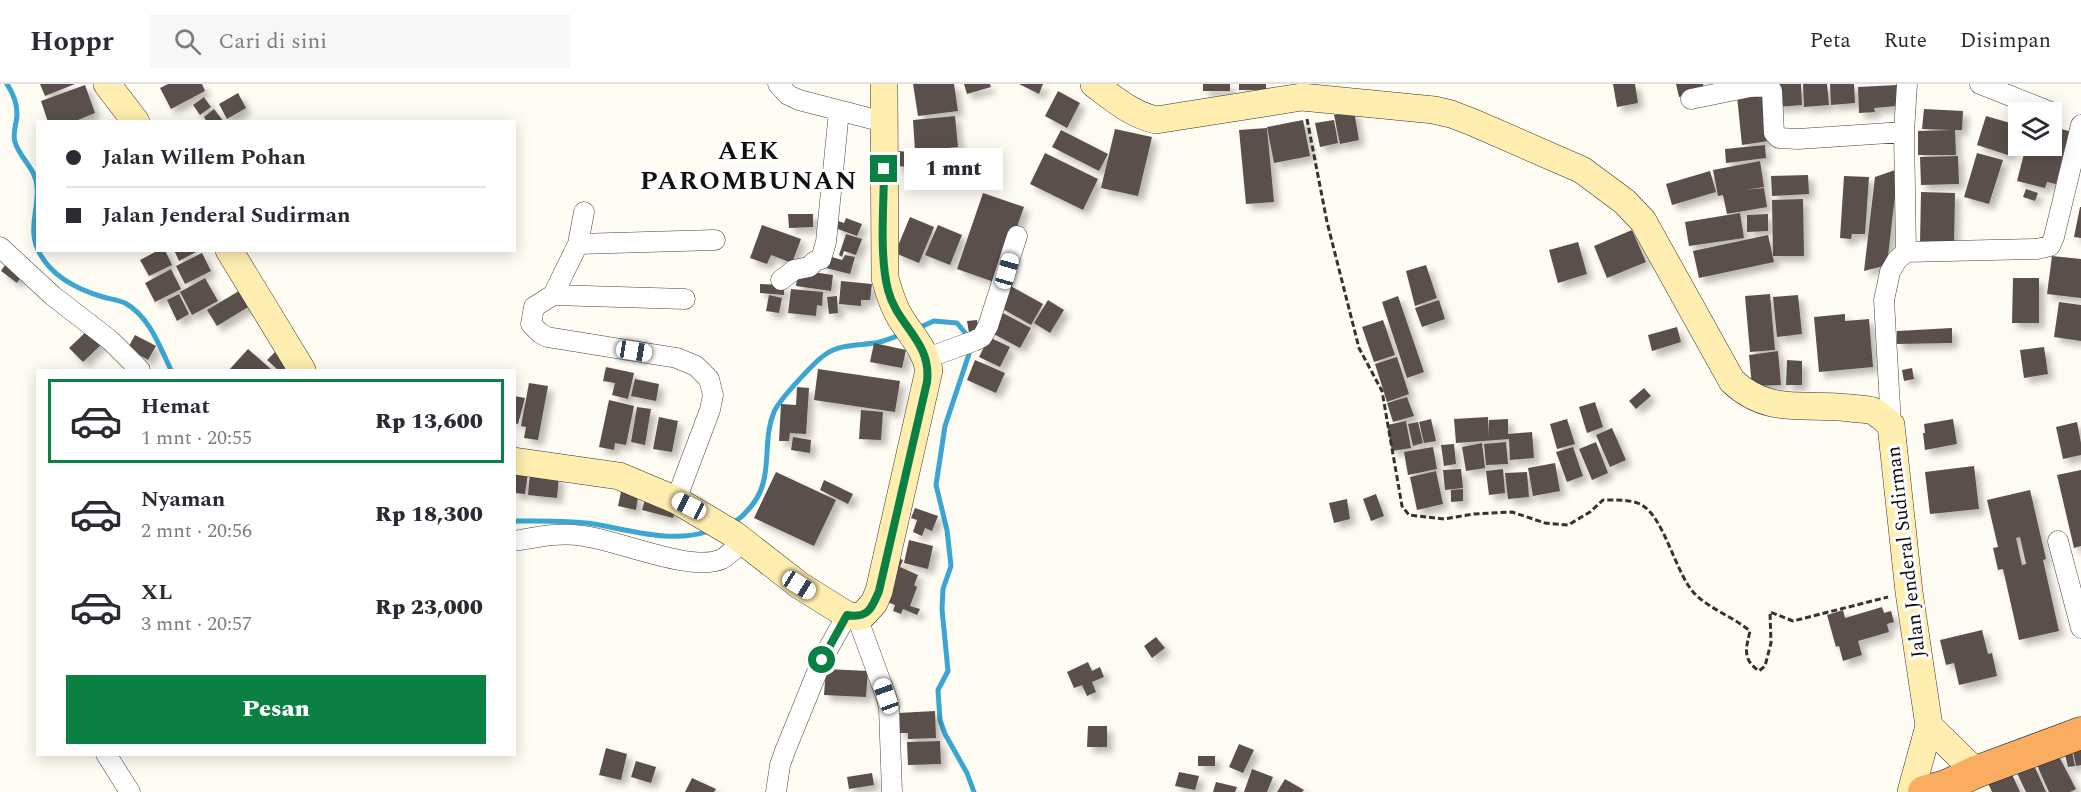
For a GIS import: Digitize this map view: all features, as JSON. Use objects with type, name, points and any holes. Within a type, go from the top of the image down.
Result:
[{"type":"highway","points":[[1924,792],[1946,786],[1976,772],[2081,733]]},
{"type":"main road","points":[[107,84],[134,120]]},
{"type":"main road","points":[[516,461],[619,476],[682,503],[739,538],[799,585],[852,616],[863,615],[870,609],[879,591],[929,370],[924,352],[901,319],[889,294],[885,278],[884,84]]},
{"type":"main road","name":"Jalan Jenderal Sudirman","points":[[1094,84],[1134,113],[1155,120],[1302,97],[1451,114],[1582,170],[1625,202],[1643,221],[1732,381],[1744,393],[1760,401],[1787,406],[1832,406],[1874,412],[1891,425],[1909,592],[1929,726],[1911,792]]},
{"type":"main road","points":[[230,252],[301,369]]},
{"type":"main road","points":[[1929,726],[1976,772]]},
{"type":"street","points":[[778,84],[788,95],[799,100],[884,122]]},
{"type":"street","points":[[1906,252],[1904,132],[1907,84]]},
{"type":"street","points":[[1980,84],[2024,102]]},
{"type":"street","points":[[1691,99],[1750,87],[1770,88],[1774,133],[1779,138],[1798,139],[1904,132]]},
{"type":"street","points":[[781,280],[794,270],[809,267],[821,259],[826,242],[839,111]]},
{"type":"street","points":[[1891,425],[1884,300],[1890,272],[1897,260],[1906,252],[2037,249],[2050,246],[2081,124],[2062,117]]},
{"type":"street","points":[[584,212],[578,244],[553,295],[534,307],[531,324],[548,337],[677,358],[696,366],[709,379],[713,395],[710,411],[682,503]]},
{"type":"street","points":[[924,352],[953,349],[982,337],[988,326],[1017,236]]},
{"type":"street","points":[[578,244],[715,240]]},
{"type":"street","points":[[0,248],[53,296],[110,340],[139,369]]},
{"type":"street","points":[[553,295],[685,299]]},
{"type":"street","points":[[516,541],[558,534],[580,535],[669,557],[704,562],[723,558],[739,538]]},
{"type":"street","points":[[2058,541],[2081,628]]},
{"type":"street","points":[[776,792],[780,765],[822,660],[852,616]]},
{"type":"street","points":[[852,616],[889,708],[892,792]]},
{"type":"street","points":[[107,756],[130,792]]},
{"type":"path","points":[[1302,97],[1327,222],[1359,348],[1382,391],[1402,506],[1409,515],[1444,519],[1474,514],[1512,512],[1545,523],[1568,525],[1590,512],[1603,500],[1619,500],[1641,505],[1654,518],[1685,581],[1696,595],[1750,631],[1745,651],[1750,665],[1759,671],[1765,666],[1771,643],[1770,612],[1793,621],[1909,592]]},
{"type":"building","points":[[40,84],[75,84],[45,96]]},
{"type":"building","points":[[168,84],[202,84],[205,91],[171,109],[160,88]]},
{"type":"building","points":[[913,84],[954,84],[958,111],[918,116]]},
{"type":"building","points":[[964,84],[990,84],[991,87],[967,94]]},
{"type":"building","points":[[1019,84],[1043,84],[1039,94]]},
{"type":"building","points":[[1203,84],[1230,84],[1230,91],[1203,91]]},
{"type":"building","points":[[1239,84],[1266,84],[1266,90],[1239,90]]},
{"type":"building","points":[[1613,84],[1635,84],[1638,103],[1617,107]]},
{"type":"building","points":[[1676,84],[1703,84],[1705,92],[1679,97]]},
{"type":"building","points":[[1774,84],[1801,84],[1802,105],[1776,107]]},
{"type":"building","points":[[1803,84],[1827,84],[1829,105],[1804,107]]},
{"type":"building","points":[[1830,84],[1854,84],[1855,103],[1831,105]]},
{"type":"building","points":[[85,85],[95,113],[78,120],[47,120],[41,101]]},
{"type":"building","points":[[1897,85],[1897,106],[1874,108],[1875,112],[1859,113],[1858,87]]},
{"type":"building","points":[[1058,91],[1080,103],[1067,128],[1045,116]]},
{"type":"building","points":[[238,93],[246,108],[227,119],[219,104]]},
{"type":"building","points":[[1763,93],[1768,141],[1742,145],[1737,96]]},
{"type":"building","points":[[204,97],[211,107],[200,115],[193,105]]},
{"type":"building","points":[[214,109],[222,120],[206,120],[204,117]]},
{"type":"building","points":[[1924,109],[1963,111],[1962,130],[1955,130],[1956,155],[1918,155],[1918,131],[1952,130],[1922,129]]},
{"type":"building","points":[[1354,111],[1359,140],[1340,144],[1334,115]]},
{"type":"building","points":[[955,116],[958,147],[915,151],[913,120]]},
{"type":"building","points":[[1986,116],[2008,122],[2008,155],[1977,145]]},
{"type":"building","points":[[1303,120],[1310,156],[1274,163],[1267,127]]},
{"type":"building","points":[[1334,120],[1338,143],[1320,147],[1315,123]]},
{"type":"building","points":[[1267,128],[1274,202],[1246,204],[1239,130]]},
{"type":"building","points":[[1115,129],[1152,137],[1138,196],[1101,188]]},
{"type":"building","points":[[2062,129],[2069,131],[2056,184],[2047,182],[2045,188],[2017,181],[2023,156],[2062,156]]},
{"type":"building","points":[[1061,130],[1108,154],[1099,171],[1052,147]]},
{"type":"building","points":[[1765,145],[1766,158],[1726,163],[1725,149]]},
{"type":"building","points":[[899,151],[923,154],[921,168],[897,166]]},
{"type":"building","points":[[1045,153],[1098,179],[1083,210],[1030,184]]},
{"type":"building","points":[[1977,153],[2003,160],[1989,204],[1964,197]]},
{"type":"building","points":[[1958,156],[1959,184],[1921,185],[1920,157]]},
{"type":"building","points":[[1760,161],[1764,187],[1745,190],[1764,188],[1767,207],[1727,214],[1723,195],[1718,196],[1713,170]]},
{"type":"building","points":[[1898,169],[1887,265],[1864,271],[1875,177]]},
{"type":"building","points":[[1710,171],[1716,192],[1672,205],[1666,184]]},
{"type":"building","points":[[1808,175],[1809,194],[1772,196],[1771,176]]},
{"type":"building","points":[[1844,176],[1869,177],[1865,234],[1852,234],[1851,239],[1840,238]]},
{"type":"building","points":[[2026,189],[2038,193],[2035,201],[2023,197]]},
{"type":"building","points":[[1921,192],[1955,193],[1954,245],[1920,243]]},
{"type":"building","points":[[983,193],[1024,207],[997,283],[957,269]]},
{"type":"building","points":[[1803,199],[1804,256],[1773,256],[1772,200]]},
{"type":"building","points":[[2081,207],[2081,238],[2074,237]]},
{"type":"building","points":[[1740,213],[1744,238],[1689,246],[1685,222]]},
{"type":"building","points":[[788,214],[813,214],[813,227],[789,228]]},
{"type":"building","points":[[1768,214],[1768,231],[1747,232],[1747,215]]},
{"type":"building","points":[[910,217],[934,227],[919,263],[895,253]]},
{"type":"building","points":[[846,218],[862,224],[857,236],[835,228],[838,221],[844,223]]},
{"type":"building","points":[[762,225],[801,239],[792,263],[771,255],[767,264],[750,258]]},
{"type":"building","points":[[938,225],[962,235],[950,265],[925,255]]},
{"type":"building","points":[[1632,230],[1646,262],[1607,278],[1594,246]]},
{"type":"building","points":[[846,234],[862,239],[856,255],[844,251],[842,257],[839,255]]},
{"type":"building","points":[[1768,235],[1774,262],[1699,278],[1693,251]]},
{"type":"building","points":[[1578,242],[1587,274],[1558,283],[1549,250]]},
{"type":"building","points":[[155,252],[166,252],[172,265],[149,276],[140,260]]},
{"type":"building","points":[[175,252],[196,252],[179,261]]},
{"type":"building","points":[[202,253],[211,271],[185,284],[176,266]]},
{"type":"building","points":[[825,255],[842,260],[845,255],[855,257],[850,274],[822,267]]},
{"type":"building","points":[[2052,256],[2081,259],[2081,298],[2047,294]]},
{"type":"building","points":[[9,259],[25,271],[17,283],[1,271]]},
{"type":"building","points":[[1426,265],[1437,298],[1415,306],[1406,271]]},
{"type":"building","points":[[171,269],[181,289],[155,302],[145,283]]},
{"type":"building","points":[[798,270],[833,275],[831,291],[796,286]]},
{"type":"building","points":[[205,278],[218,301],[192,315],[180,292]]},
{"type":"building","points":[[2013,278],[2039,278],[2039,323],[2012,323]]},
{"type":"building","points":[[841,281],[872,284],[870,300],[861,300],[861,306],[839,304]]},
{"type":"building","points":[[760,284],[784,285],[784,295],[760,293]]},
{"type":"building","points":[[1007,284],[1043,304],[1031,325],[996,305]]},
{"type":"building","points":[[249,285],[258,301],[217,326],[207,310]]},
{"type":"building","points":[[791,289],[823,292],[822,306],[817,305],[816,316],[788,313]]},
{"type":"building","points":[[179,294],[189,314],[177,321],[167,300]]},
{"type":"building","points":[[1770,294],[1775,350],[1750,352],[1745,296]]},
{"type":"building","points":[[769,295],[782,298],[779,313],[766,311]]},
{"type":"building","points":[[1798,295],[1802,334],[1777,337],[1773,297]]},
{"type":"building","points":[[837,296],[838,313],[829,314],[827,297]]},
{"type":"building","points":[[1398,296],[1424,372],[1407,378],[1382,302]]},
{"type":"building","points":[[1048,300],[1064,310],[1050,333],[1034,323]]},
{"type":"building","points":[[1439,300],[1445,319],[1422,327],[1415,308]]},
{"type":"building","points":[[2059,302],[2081,305],[2081,341],[2054,337]]},
{"type":"building","points":[[1001,312],[1031,328],[1020,348],[990,332]]},
{"type":"building","points":[[1845,314],[1845,321],[1869,319],[1873,367],[1819,372],[1814,317]]},
{"type":"building","points":[[977,320],[979,332],[969,333],[967,321]]},
{"type":"building","points":[[1383,320],[1395,355],[1374,362],[1362,327]]},
{"type":"building","points":[[1677,327],[1681,342],[1652,351],[1648,335]]},
{"type":"building","points":[[90,328],[104,342],[83,362],[69,348]]},
{"type":"building","points":[[1952,328],[1952,343],[1897,344],[1897,331]]},
{"type":"building","points":[[135,335],[156,346],[148,360],[128,348]]},
{"type":"building","points":[[989,337],[1010,347],[1000,367],[979,357]]},
{"type":"building","points":[[874,343],[906,350],[902,368],[870,362]]},
{"type":"building","points":[[2044,347],[2048,374],[2024,378],[2020,350]]},
{"type":"building","points":[[248,349],[271,369],[230,369]]},
{"type":"building","points":[[277,350],[290,363],[284,369],[277,369],[267,360]]},
{"type":"building","points":[[1778,351],[1781,385],[1752,386],[1749,355]]},
{"type":"building","points":[[1397,357],[1409,394],[1387,402],[1375,364]]},
{"type":"building","points":[[975,360],[1005,373],[996,393],[967,380]]},
{"type":"building","points":[[1787,360],[1802,361],[1802,385],[1786,385]]},
{"type":"building","points":[[606,367],[634,373],[628,399],[612,395],[615,383],[603,381]]},
{"type":"building","points":[[1912,368],[1914,379],[1904,381],[1902,370]]},
{"type":"building","points":[[818,369],[900,381],[895,412],[814,400]]},
{"type":"building","points":[[635,379],[659,384],[656,401],[631,396]]},
{"type":"building","points":[[529,383],[548,386],[538,440],[524,438],[526,427],[521,426]]},
{"type":"building","points":[[797,387],[809,388],[806,434],[790,433],[789,441],[779,441],[781,404],[796,405]]},
{"type":"building","points":[[1644,388],[1651,396],[1636,409],[1629,401]]},
{"type":"building","points":[[516,396],[525,398],[518,424],[516,424]]},
{"type":"building","points":[[1407,397],[1414,416],[1393,422],[1387,403]]},
{"type":"building","points":[[609,400],[634,406],[626,445],[615,443],[614,450],[599,447]]},
{"type":"building","points":[[1595,402],[1603,427],[1587,433],[1579,407]]},
{"type":"building","points":[[637,407],[651,409],[645,445],[631,442]]},
{"type":"building","points":[[861,410],[883,412],[881,440],[859,439]]},
{"type":"building","points":[[659,417],[678,421],[672,452],[653,449]]},
{"type":"building","points":[[1488,417],[1489,437],[1489,420],[1508,419],[1508,434],[1532,432],[1534,458],[1510,460],[1509,439],[1456,443],[1454,419]]},
{"type":"building","points":[[1431,419],[1436,441],[1424,443],[1419,422]]},
{"type":"building","points":[[1567,419],[1575,444],[1557,449],[1550,424]]},
{"type":"building","points":[[1953,419],[1957,444],[1925,450],[1924,424]]},
{"type":"building","points":[[1406,421],[1411,448],[1392,451],[1387,425]]},
{"type":"building","points":[[1418,422],[1423,443],[1413,446],[1408,424]]},
{"type":"building","points":[[2077,422],[2081,455],[2063,459],[2056,427]]},
{"type":"building","points":[[1612,428],[1626,460],[1610,467],[1596,435]]},
{"type":"building","points":[[793,437],[811,440],[810,453],[791,450]]},
{"type":"building","points":[[1506,442],[1508,464],[1486,465],[1484,444]]},
{"type":"building","points":[[1596,442],[1608,473],[1592,480],[1579,449]]},
{"type":"building","points":[[1482,443],[1485,468],[1466,471],[1462,447]]},
{"type":"building","points":[[1454,444],[1456,464],[1444,466],[1441,445]]},
{"type":"building","points":[[1433,447],[1437,469],[1408,475],[1404,452]]},
{"type":"building","points":[[1573,447],[1583,476],[1567,482],[1556,452]]},
{"type":"building","points":[[1555,463],[1560,491],[1533,496],[1528,468]]},
{"type":"building","points":[[1974,466],[1979,509],[1930,514],[1925,472]]},
{"type":"building","points":[[1461,469],[1463,488],[1445,490],[1443,470]]},
{"type":"building","points":[[1503,469],[1505,493],[1489,495],[1486,471]]},
{"type":"building","points":[[2081,470],[2081,546],[2074,548],[2057,475]]},
{"type":"building","points":[[1436,471],[1443,504],[1417,510],[1410,477]]},
{"type":"building","points":[[516,472],[528,473],[525,494],[516,493]]},
{"type":"building","points":[[776,472],[836,500],[814,546],[754,518]]},
{"type":"building","points":[[1527,472],[1529,497],[1508,499],[1505,473]]},
{"type":"building","points":[[530,473],[559,476],[557,498],[528,495]]},
{"type":"building","points":[[824,480],[853,494],[848,504],[820,490]]},
{"type":"building","points":[[622,487],[638,497],[636,510],[618,506]]},
{"type":"building","points":[[1463,489],[1463,501],[1451,502],[1451,490]]},
{"type":"building","points":[[2030,490],[2059,631],[2019,640],[2003,569],[1998,570],[1993,548],[1998,547],[1987,500]],"holes":[[[2020,537],[2026,564],[2022,565],[2016,538]]]},
{"type":"building","points":[[1376,494],[1384,516],[1371,521],[1363,499]]},
{"type":"building","points":[[646,496],[677,504],[673,518],[642,510]]},
{"type":"building","points":[[1347,499],[1350,519],[1334,523],[1329,503]]},
{"type":"building","points":[[915,508],[938,516],[932,531],[925,528],[922,536],[913,532],[917,520],[911,518]]},
{"type":"building","points":[[909,540],[933,546],[928,569],[904,563]]},
{"type":"building","points":[[896,557],[903,560],[900,567],[918,575],[914,585],[917,587],[910,606],[920,609],[917,615],[903,609],[901,614],[893,611],[895,605],[887,602]]},
{"type":"building","points":[[1882,607],[1884,613],[1891,611],[1894,622],[1887,624],[1889,632],[1858,641],[1862,655],[1843,661],[1839,646],[1836,647],[1827,615],[1843,610],[1845,618]]},
{"type":"building","points":[[1982,630],[1988,654],[1992,653],[1997,676],[1959,685],[1954,663],[1946,665],[1940,640]]},
{"type":"building","points":[[1156,637],[1165,648],[1152,658],[1144,646]]},
{"type":"building","points":[[1088,662],[1092,671],[1100,667],[1104,677],[1092,682],[1096,692],[1087,696],[1082,685],[1074,688],[1067,672]]},
{"type":"building","points":[[826,669],[868,671],[866,697],[824,695]]},
{"type":"building","points":[[935,711],[936,738],[908,739],[908,733],[899,733],[898,713]]},
{"type":"building","points":[[1088,726],[1107,726],[1107,747],[1087,747]]},
{"type":"building","points":[[2081,740],[2081,765],[2076,766],[2071,742]]},
{"type":"building","points":[[940,741],[941,764],[908,765],[907,742]]},
{"type":"building","points":[[2070,741],[2075,766],[2068,767],[2065,755]]},
{"type":"building","points":[[1239,744],[1254,750],[1243,773],[1229,767]]},
{"type":"building","points":[[2053,745],[2076,789],[2070,792],[2049,792],[2032,754]]},
{"type":"building","points":[[606,748],[627,754],[621,780],[599,775]]},
{"type":"building","points":[[1198,756],[1215,756],[1215,766],[1198,766]]},
{"type":"building","points":[[636,761],[656,767],[651,783],[631,777]]},
{"type":"building","points":[[2033,763],[2046,792],[2026,792],[2016,771]]},
{"type":"building","points":[[1252,769],[1273,777],[1267,792],[1244,792]]},
{"type":"building","points":[[1179,772],[1199,776],[1195,790],[1175,786]]},
{"type":"building","points":[[2011,772],[2020,792],[1992,792],[1988,783]]},
{"type":"building","points":[[872,773],[874,785],[849,789],[847,777]]},
{"type":"building","points":[[692,778],[716,789],[714,792],[685,792]]},
{"type":"building","points":[[1285,779],[1304,790],[1302,792],[1277,792]]},
{"type":"building","points":[[1216,782],[1237,787],[1235,792],[1213,792]]},
{"type":"waterway","points":[[7,84],[16,106],[15,142],[36,180]]},
{"type":"waterway","points":[[36,205],[34,226],[36,245]]},
{"type":"waterway","points":[[39,252],[49,267],[65,280],[93,294],[125,303],[141,316],[153,333],[171,369]]},
{"type":"waterway","points":[[916,329],[934,321],[957,323],[966,334],[969,354],[945,426],[936,485],[947,530],[951,566],[943,589],[942,609],[948,671],[938,690],[940,720],[974,792]]},
{"type":"waterway","points":[[732,523],[740,518],[756,500],[765,476],[768,437],[774,412],[798,381],[832,350],[880,342],[902,334]]},
{"type":"waterway","points":[[516,521],[584,523],[666,536],[695,535],[709,531]]},
{"type":"district","name":"AEK PAROMBUNAN","points":[[749,166]]},
{"type":"route","points":[[822,660],[847,615],[856,617],[863,615],[870,609],[879,591],[929,370],[927,358],[921,346],[895,307],[885,278],[884,169]]}]
